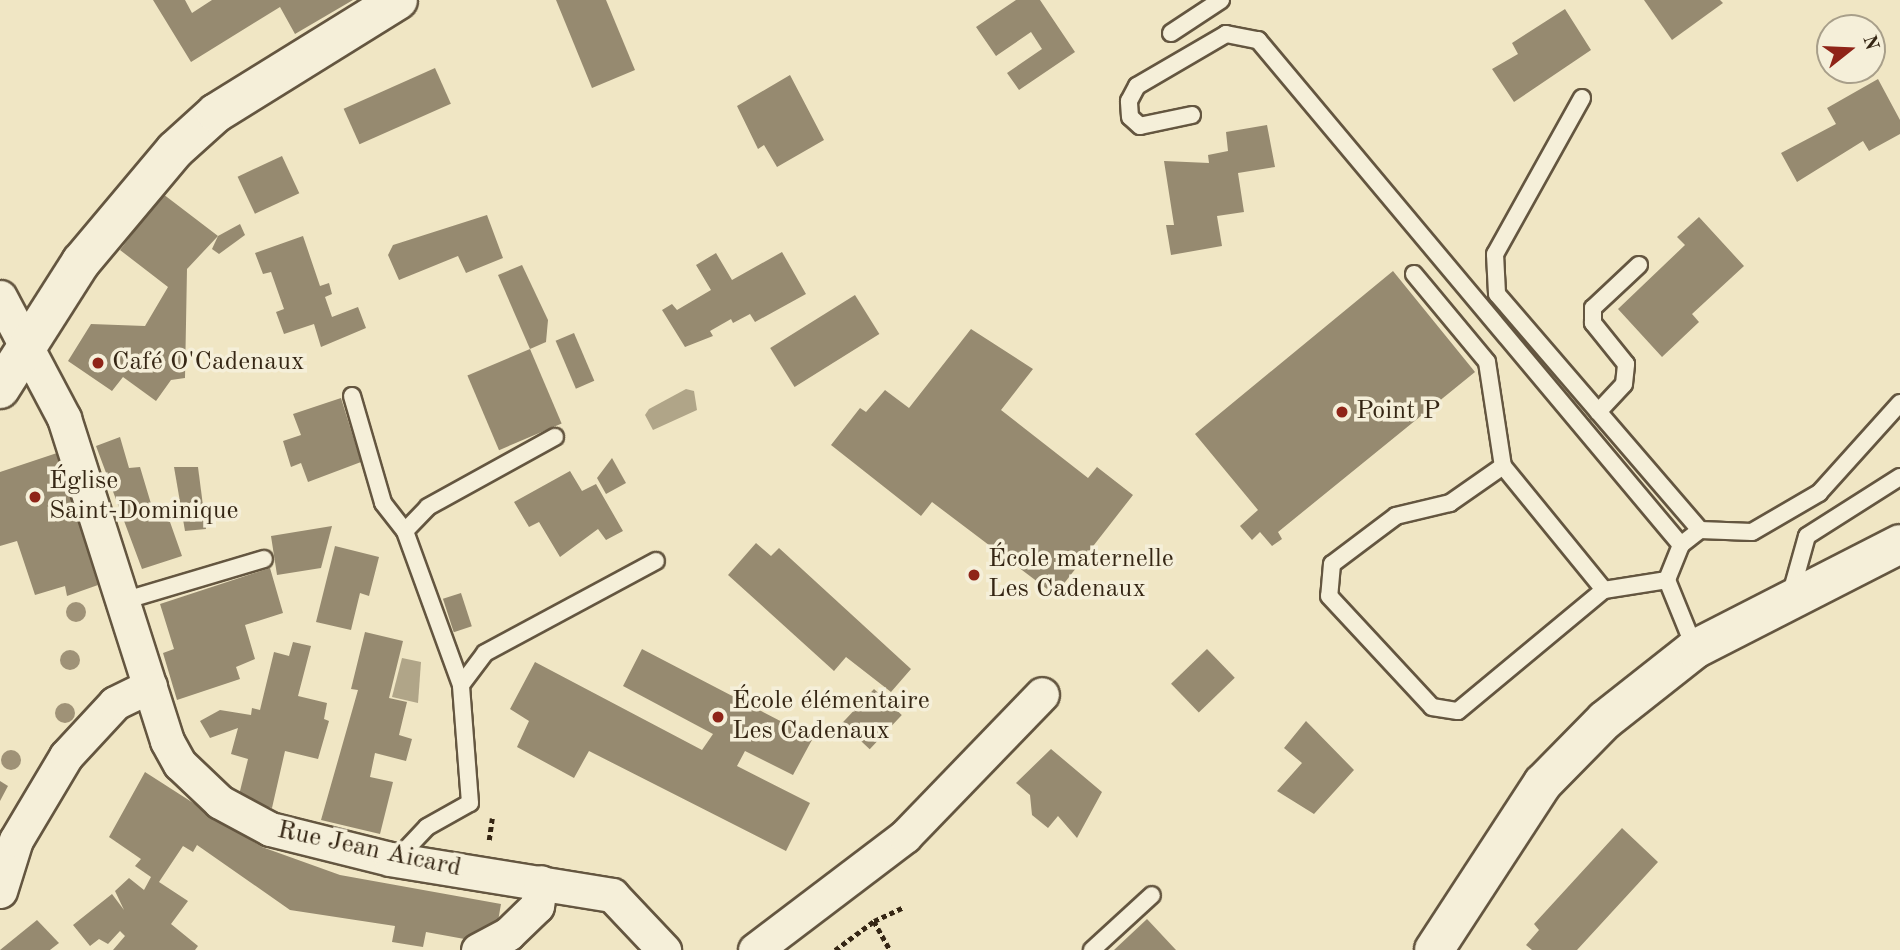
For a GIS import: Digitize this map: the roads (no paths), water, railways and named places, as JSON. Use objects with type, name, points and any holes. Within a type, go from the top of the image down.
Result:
[{"type":"main road","points":[[0,389],[81,262],[175,150],[301,56],[398,0]]},
{"type":"main road","points":[[1434,950],[1542,783],[1605,720],[1695,649],[1791,596],[1900,544]]},
{"type":"street","name":"Rue Jean Aicard","points":[[0,297],[30,345],[72,440],[150,686],[180,764],[220,802],[270,829],[396,860],[612,895],[664,950]]},
{"type":"street","points":[[0,891],[16,840],[53,781],[115,703],[150,686]]},
{"type":"street","points":[[755,950],[905,836],[1042,694]]},
{"type":"street","points":[[478,950],[508,934],[537,906],[541,882]]},
{"type":"lane","points":[[1171,33],[1221,0]]},
{"type":"lane","points":[[1192,114],[1140,126],[1130,117],[1129,101],[1137,86],[1226,34],[1258,40],[1681,545]]},
{"type":"lane","points":[[1582,98],[1495,254],[1497,294],[1700,530]]},
{"type":"lane","points":[[1598,412],[1624,384],[1626,364],[1593,323],[1593,308],[1639,265]]},
{"type":"lane","points":[[1414,274],[1487,362],[1503,466],[1604,590]]},
{"type":"lane","points":[[352,396],[383,503],[405,531],[461,685],[470,803],[427,827],[396,860]]},
{"type":"lane","points":[[1695,649],[1667,580],[1681,545],[1700,530],[1752,532],[1819,493],[1900,403]]},
{"type":"lane","points":[[405,531],[428,507],[555,437]]},
{"type":"lane","points":[[1503,466],[1450,503],[1396,516],[1332,564],[1329,596],[1432,707],[1458,711],[1604,590],[1667,580]]},
{"type":"lane","points":[[1791,596],[1807,536],[1900,477]]},
{"type":"lane","points":[[123,601],[264,559]]},
{"type":"lane","points":[[461,685],[485,653],[656,561]]},
{"type":"lane","points":[[1092,950],[1152,895]]},
{"type":"place","name":"Café O'Cadenaux","points":[[98,363]]},
{"type":"place","name":"Point P","points":[[1342,412]]},
{"type":"place","name":"Église Saint-Dominique","points":[[35,497]]},
{"type":"place","name":"École maternelle Les Cadenaux","points":[[974,575]]},
{"type":"place","name":"École élémentaire Les Cadenaux","points":[[718,717]]}]
